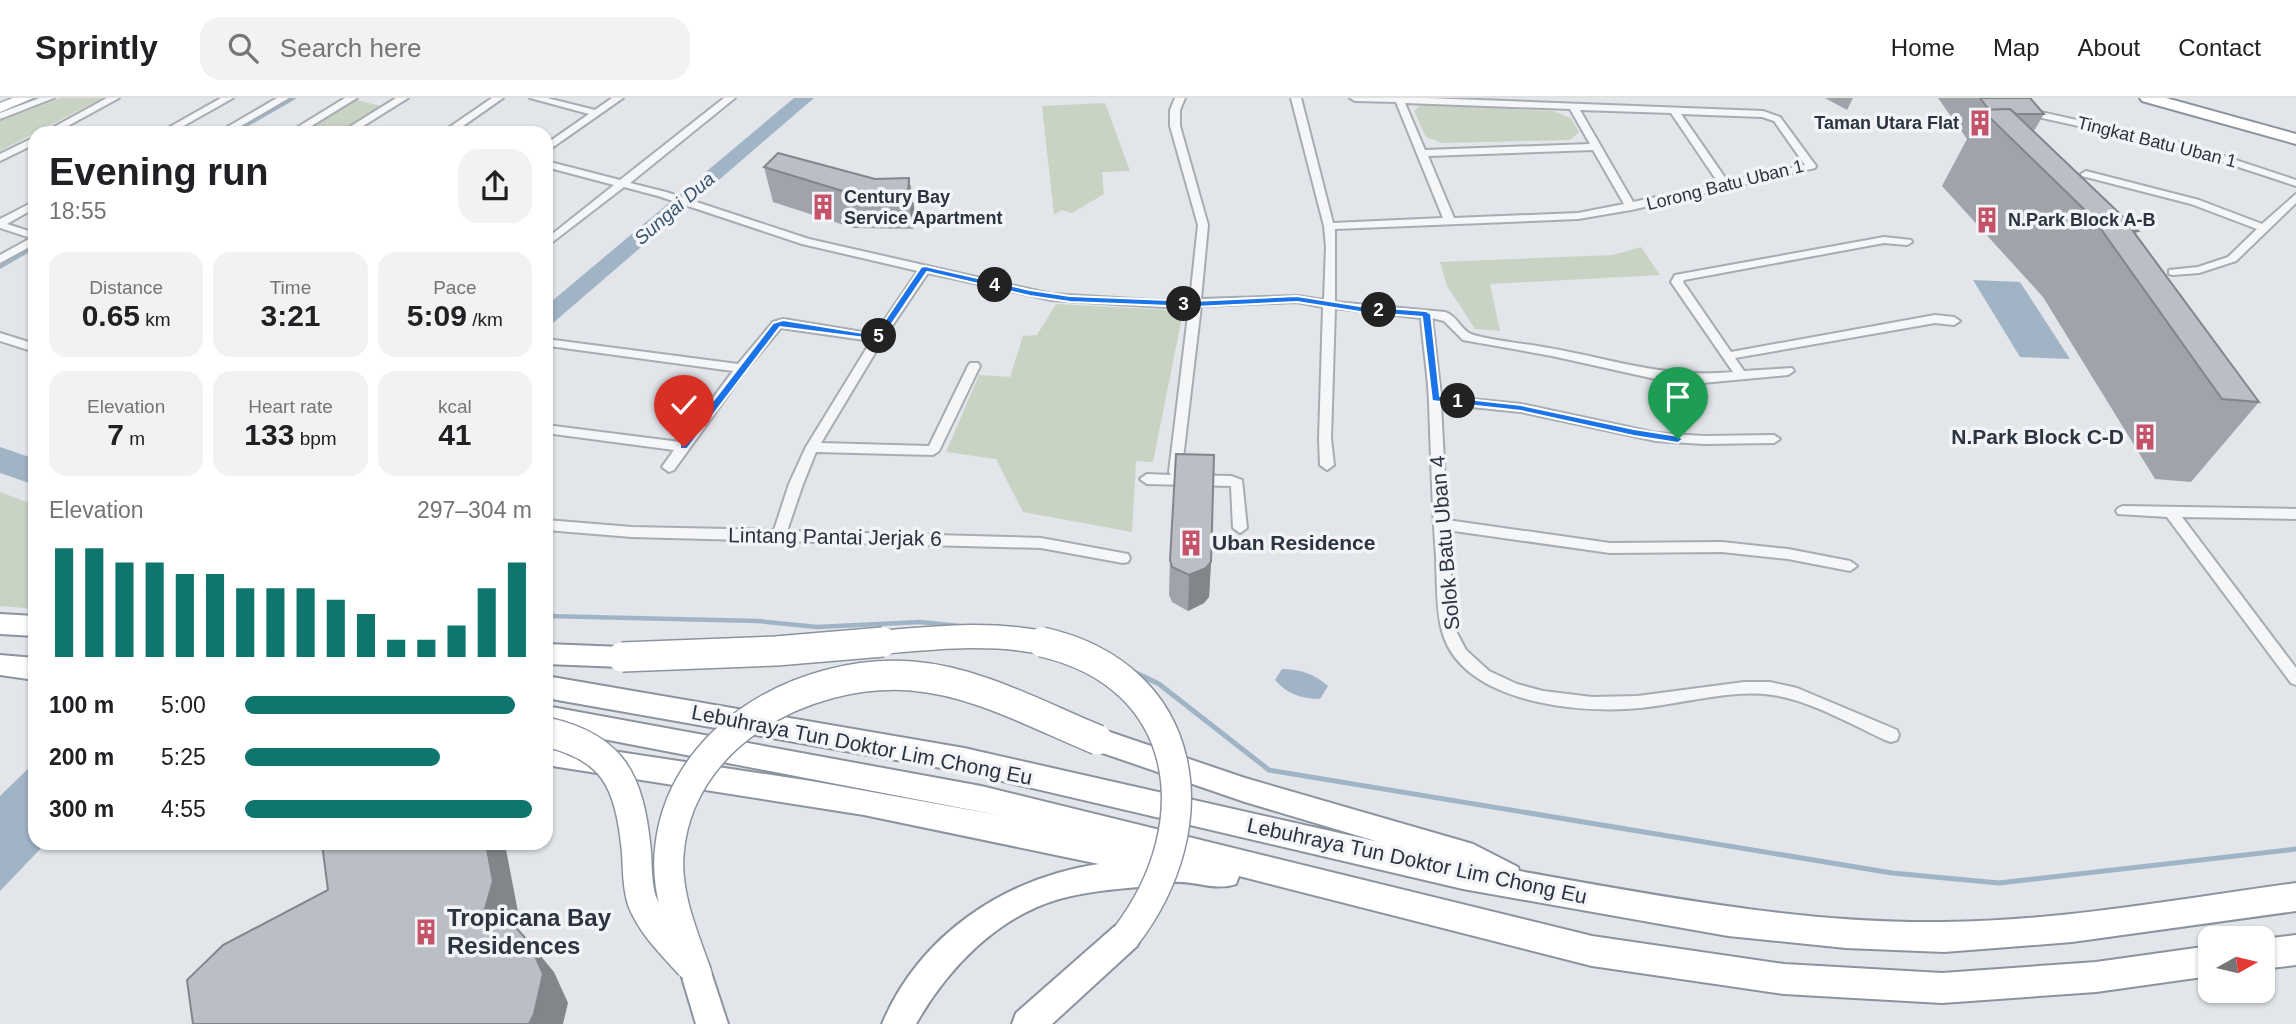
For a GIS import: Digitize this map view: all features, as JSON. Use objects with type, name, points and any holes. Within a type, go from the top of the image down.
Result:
[{"type":"highway","points":[[2148,98],[2296,139]]},
{"type":"highway","points":[[2187,98],[2296,129]]},
{"type":"highway","points":[[0,624],[28,626]]},
{"type":"highway","points":[[553,654],[622,657],[755,653],[966,635],[1019,636],[1095,659],[1127,684],[1154,714],[1172,751],[1178,794],[1176,837],[1161,883],[1126,936],[1028,1024]]},
{"type":"highway","points":[[0,666],[28,668]]},
{"type":"highway","points":[[712,1024],[674,908],[669,877],[671,834],[687,788],[719,745],[737,727],[786,696],[864,676],[914,676],[989,696],[1098,740],[1245,790],[1473,857],[1525,887]]},
{"type":"highway","name":"Lebuhraya Tun Doktor Lim Chong Eu","points":[[553,688],[964,760],[1525,887],[1728,922],[1846,933],[1944,937],[2072,928],[2296,897]]},
{"type":"highway","name":"Lebuhraya Tun Doktor Lim Chong Eu","points":[[553,718],[981,798],[1592,951],[1784,979],[1942,988],[2096,977],[2198,963]]},
{"type":"highway","points":[[553,734],[585,743],[601,753],[614,768],[623,784],[628,804],[642,900],[656,928],[697,974]]},
{"type":"highway","points":[[553,753],[717,775],[970,822],[1186,869],[1330,887]]},
{"type":"highway","points":[[898,1024],[911,1000],[940,962],[971,932],[999,911],[1026,896],[1061,885],[1114,876],[1186,869]]},
{"type":"highway","points":[[2275,953],[2296,950]]},
{"type":"main road","points":[[0,103],[12,98]]},
{"type":"main road","points":[[0,108],[26,98]]},
{"type":"street","points":[[0,116],[49,98]]},
{"type":"street","points":[[61,126],[114,98]]},
{"type":"street","points":[[177,126],[228,98]]},
{"type":"street","points":[[234,126],[284,98]]},
{"type":"street","points":[[305,126],[352,98]]},
{"type":"street","points":[[357,126],[403,98]]},
{"type":"street","points":[[456,126],[498,98]]},
{"type":"street","points":[[535,98],[598,113]]},
{"type":"street","points":[[553,144],[618,98]]},
{"type":"street","points":[[553,238],[730,98]]},
{"type":"street","points":[[1175,480],[1203,236],[1175,126],[1175,110],[1180,98]]},
{"type":"street","points":[[1296,98],[1329,226],[1325,439],[1327,465]]},
{"type":"street","name":"Lorong Batu Uban 1","points":[[1329,226],[1561,218],[1631,207],[1811,166],[1772,116],[1356,98]]},
{"type":"street","points":[[1400,101],[1450,222]]},
{"type":"street","points":[[1574,108],[1631,207]]},
{"type":"street","name":"Tingkat Batu Uban 1","points":[[2017,110],[2190,148],[2296,183]]},
{"type":"street","points":[[1674,111],[1726,186]]},
{"type":"street","points":[[0,158],[28,144]]},
{"type":"street","points":[[1422,153],[1596,147]]},
{"type":"street","points":[[553,166],[662,194],[806,242],[1051,297],[1103,302],[1194,304],[1297,299],[1451,319],[1460,333],[1467,337],[1552,352],[1644,374],[1702,379],[1788,371]]},
{"type":"street","points":[[2087,174],[2195,202],[2264,228]]},
{"type":"street","points":[[2173,272],[2199,270],[2232,258],[2296,197]]},
{"type":"street","points":[[0,224],[28,208]]},
{"type":"street","points":[[0,224],[28,235]]},
{"type":"street","points":[[1742,377],[1677,282],[1679,277],[1884,240],[1907,242]]},
{"type":"street","points":[[0,260],[28,242]]},
{"type":"street","points":[[779,536],[796,484],[812,447],[878,338],[925,269]]},
{"type":"street","name":"Solok Batu Uban 4","points":[[1426,314],[1435,399],[1440,524],[1449,631],[1455,645],[1484,675],[1513,689],[1543,697],[1592,703],[1637,702],[1744,688],[1770,688],[1791,692],[1891,735]]},
{"type":"street","points":[[1728,356],[1935,319],[1954,321]]},
{"type":"street","points":[[669,467],[741,368],[770,332],[781,324],[878,338]]},
{"type":"street","points":[[0,337],[28,346]]},
{"type":"street","points":[[553,343],[741,368]]},
{"type":"street","points":[[812,447],[933,451],[974,366]]},
{"type":"street","points":[[1435,399],[1521,408],[1656,437],[1704,440],[1774,439]]},
{"type":"street","points":[[553,430],[684,447]]},
{"type":"street","points":[[1147,479],[1237,484],[1240,528]]},
{"type":"street","points":[[2123,511],[2296,514]]},
{"type":"street","points":[[2172,513],[2296,679]]},
{"type":"street","points":[[1440,524],[1526,534],[1610,548],[1683,546],[1744,549],[1850,566]]},
{"type":"street","name":"Lintang Pantai Jerjak 6","points":[[553,526],[596,531],[1041,543],[1123,558]]},
{"type":"green space","points":[[60,98],[103,98],[49,126],[28,126],[28,137],[0,151],[0,120]]},
{"type":"green space","points":[[357,100],[381,106],[348,126],[313,126]]},
{"type":"green space","points":[[1105,103],[1130,171],[1102,172],[1104,194],[1072,213],[1062,210],[1054,215],[1042,106]]},
{"type":"green space","points":[[1420,105],[1553,111],[1571,118],[1579,132],[1570,140],[1442,143],[1426,137],[1414,111]]},
{"type":"green space","points":[[1641,247],[1660,275],[1490,284],[1500,331],[1475,329],[1447,286],[1440,262],[1613,255]]},
{"type":"green space","points":[[1056,304],[1170,310],[1182,317],[1153,462],[1136,461],[1132,532],[1023,512],[996,459],[946,452],[979,375],[1010,377],[1023,336],[1037,335]]},
{"type":"green space","points":[[0,492],[28,502],[28,608],[0,606]]},
{"type":"water","name":"Sungai Dua","points":[[794,98],[814,98],[553,323],[553,300]]},
{"type":"water","points":[[1973,280],[2020,282],[2070,359],[2020,357]]},
{"type":"water","points":[[0,447],[28,457],[28,483],[0,473]]},
{"type":"water","points":[[1282,669],[1306,673],[1328,686],[1320,699],[1295,695],[1275,680]]},
{"type":"water","points":[[28,769],[28,850],[39,850],[0,891],[0,796]]},
{"type":"building","points":[[1980,98],[2030,98],[2044,114],[2016,114],[2010,109],[1989,110]]},
{"type":"building","points":[[2010,109],[2138,231],[2133,231],[2259,402],[2222,399],[2093,218],[1982,110]]},
{"type":"building","points":[[778,153],[875,179],[909,178],[908,194],[846,192],[764,167]]},
{"type":"building","name":"Uban Residence","points":[[1176,454],[1214,455],[1211,562],[1206,568],[1189,575],[1172,567],[1170,560]]},
{"type":"building","name":"Tropicana Bay Residences","points":[[323,850],[487,850],[493,881],[484,912],[510,921],[529,942],[543,974],[534,1014],[529,1024],[193,1024],[187,980],[223,945],[328,890]]},
{"type":"waterway","points":[[245,126],[294,98]]},
{"type":"waterway","points":[[0,267],[28,251]]},
{"type":"waterway","points":[[553,616],[758,621],[817,627],[920,622],[960,626]]},
{"type":"waterway","points":[[1130,670],[1159,684],[1269,770],[1892,873],[1999,883],[2296,849]]},
{"type":"place","name":"Taman Utara Flat","points":[[1980,123]]},
{"type":"place","name":"Century Bay Service Apartment","points":[[823,207]]},
{"type":"place","name":"N.Park Block A-B","points":[[1987,220]]},
{"type":"place","name":"N.Park Block C-D","points":[[2145,437]]},
{"type":"place","name":"Uban Residence","points":[[1191,543]]},
{"type":"place","name":"Tropicana Bay Residences","points":[[426,932]]},
{"type":"route","points":[[684,447],[741,368],[777,325],[783,323],[878,338],[925,269],[1030,293],[1070,299],[1194,304],[1297,299],[1360,309],[1426,314],[1435,399],[1521,408],[1634,433],[1678,439]]}]
